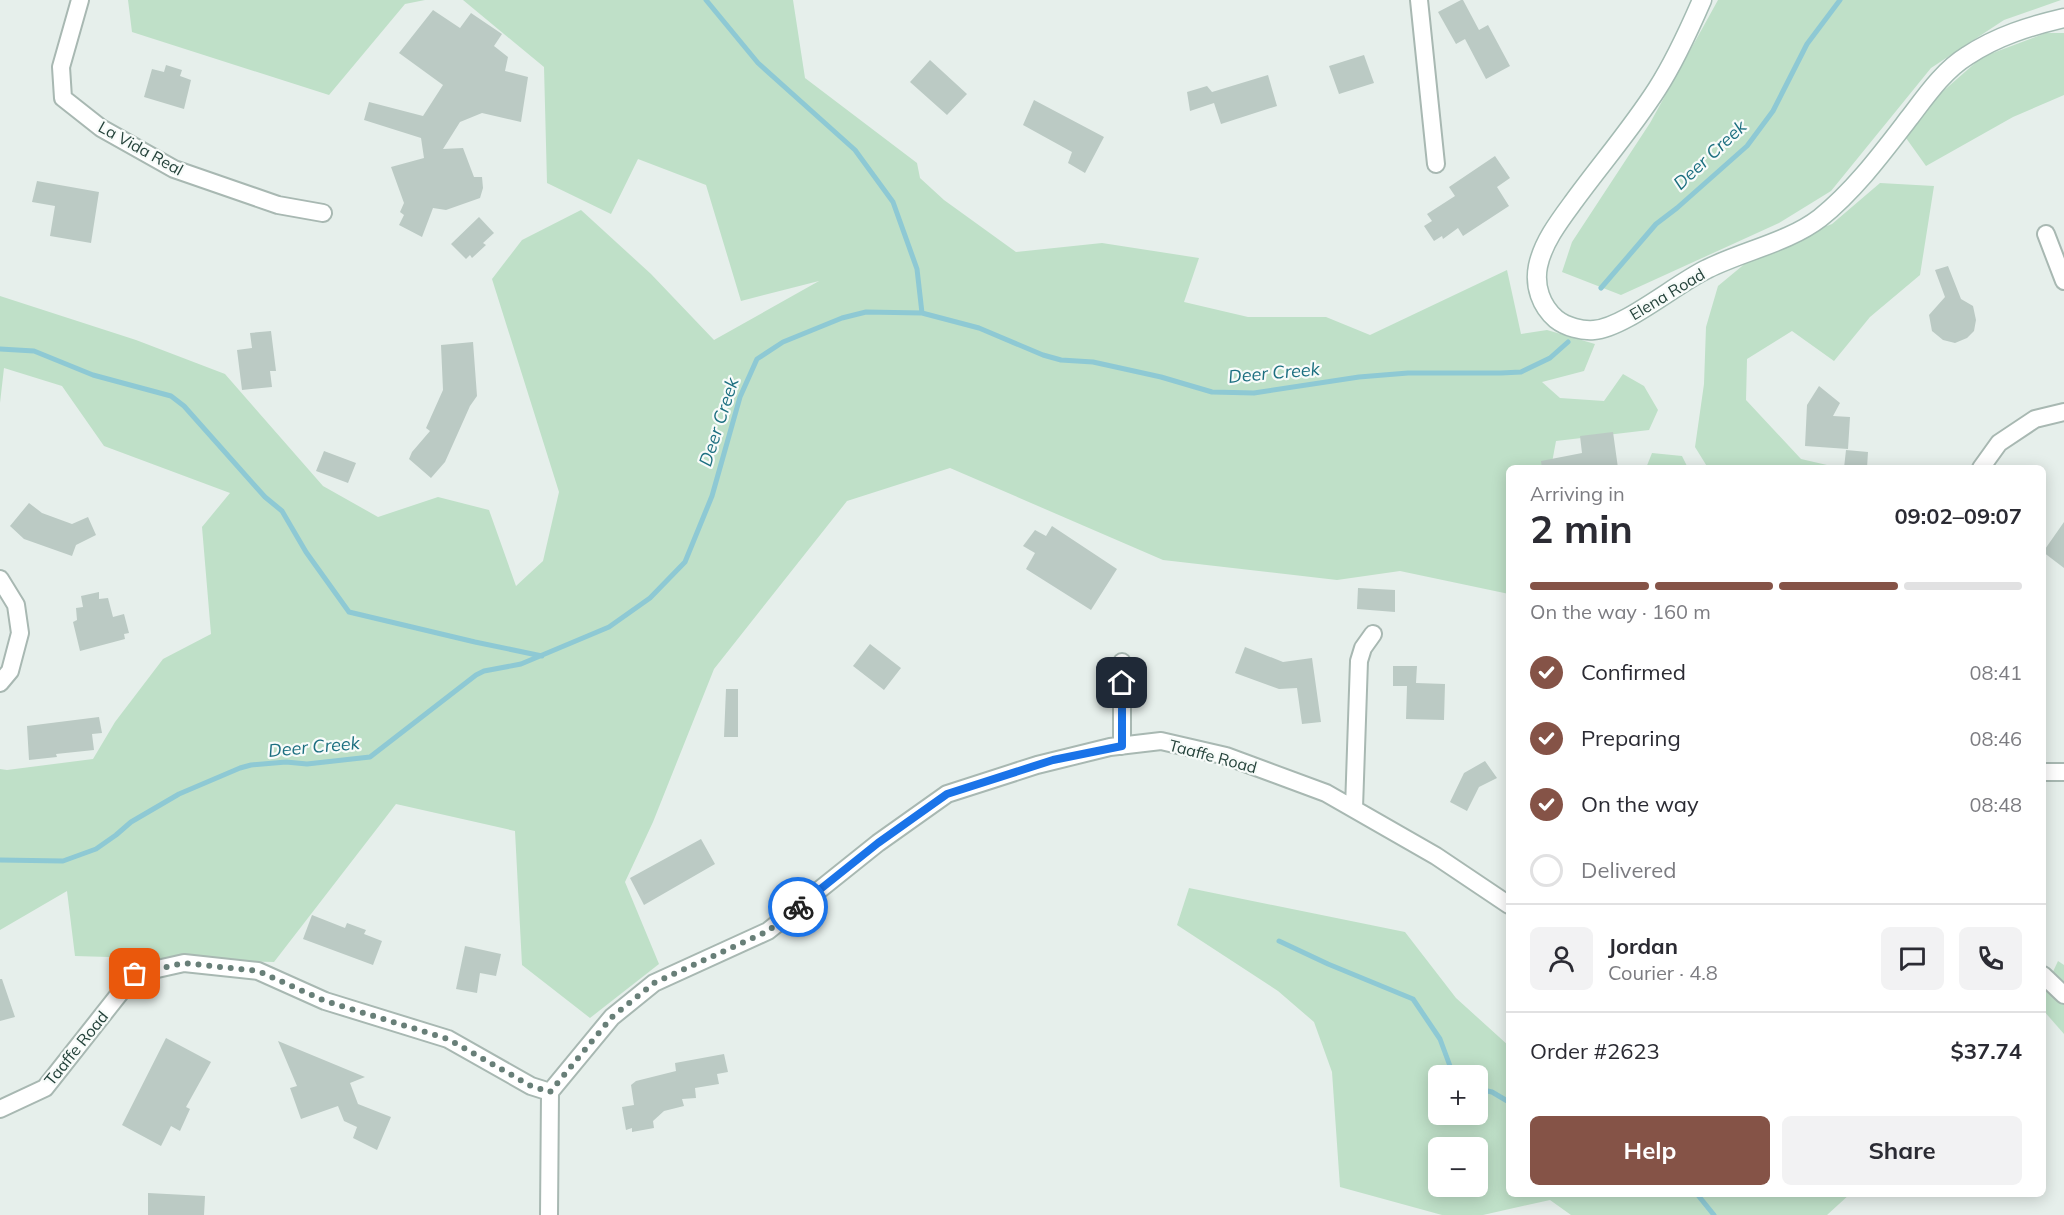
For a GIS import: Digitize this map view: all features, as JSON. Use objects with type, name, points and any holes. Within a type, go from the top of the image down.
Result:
[{"type":"street","name":"La Vida Real","points":[[80,0],[61,67],[63,98],[101,128],[174,169],[278,205],[323,213]]},
{"type":"street","points":[[1419,0],[1436,164]]},
{"type":"street","name":"Elena Road","points":[[1702,0],[1689,31],[1658,89],[1558,223],[1544,249],[1538,266],[1536,284],[1538,293],[1556,319],[1568,327],[1594,330],[1620,322],[1707,269],[1798,231],[1818,220],[1837,204],[1880,156],[1944,76],[1965,57],[1997,38],[2064,18]]},
{"type":"street","points":[[2046,234],[2064,281]]},
{"type":"street","points":[[1983,465],[1999,443],[2035,419],[2064,412]]},
{"type":"street","points":[[0,579],[16,605],[21,633],[10,671],[0,683]]},
{"type":"street","points":[[1354,808],[1359,661],[1363,648],[1373,634]]},
{"type":"street","points":[[1122,662],[1122,746]]},
{"type":"street","name":"Taaffe Road","points":[[0,1109],[45,1088],[135,974],[184,963],[258,971],[325,1001],[448,1039],[531,1086],[550,1092],[612,1017],[654,983],[768,931],[878,843],[947,794],[1058,759],[1122,746],[1161,741],[1226,756],[1326,793],[1436,856],[1506,903]]},
{"type":"street","points":[[2046,772],[2064,772]]},
{"type":"street","points":[[2046,978],[2064,995]]},
{"type":"street","points":[[549,1215],[550,1092]]},
{"type":"green space","points":[[128,0],[425,0],[405,4],[329,95],[132,32]]},
{"type":"green space","points":[[463,0],[793,0],[805,78],[917,163],[920,178],[944,200],[1016,252],[1102,243],[1199,258],[1184,302],[1248,317],[1326,317],[1370,335],[1507,270],[1521,334],[1547,330],[1595,344],[1584,371],[1542,382],[1560,398],[1604,401],[1623,374],[1644,386],[1658,410],[1649,430],[1556,441],[1552,465],[1506,465],[1506,593],[1400,571],[1337,580],[1163,560],[950,468],[847,501],[714,669],[653,822],[625,882],[659,964],[590,1018],[522,965],[515,831],[396,804],[274,962],[75,956],[67,891],[0,930],[0,769],[93,759],[115,722],[163,659],[211,634],[202,527],[230,493],[104,446],[62,386],[4,368],[0,403],[0,296],[136,340],[225,374],[323,486],[378,517],[438,497],[489,510],[516,586],[543,561],[559,492],[492,279],[522,240],[581,210],[651,274],[714,340],[819,281],[741,301],[706,185],[638,159],[611,214],[547,183],[544,67]]},
{"type":"green space","points":[[1718,0],[2061,0],[2004,20],[1931,68],[1831,191],[1779,223],[1621,295],[1562,272],[1572,242],[1650,123]]},
{"type":"green space","points":[[2046,33],[2064,33],[2064,95],[2013,117],[1926,166],[1906,138],[1933,100],[1982,57]]},
{"type":"green space","points":[[1880,183],[1934,186],[1920,275],[1870,317],[1834,361],[1792,331],[1747,359],[1746,400],[1801,459],[1827,465],[1706,465],[1695,447],[1704,384],[1706,327],[1718,286],[1759,252],[1832,224]]},
{"type":"green space","points":[[1652,453],[1682,456],[1686,465],[1647,465]]},
{"type":"green space","points":[[1189,888],[1405,932],[1456,998],[1506,1043],[1506,1197],[1847,1197],[1827,1215],[1571,1215],[1550,1200],[1483,1215],[1442,1215],[1340,1187],[1332,1072],[1314,1022],[1278,991],[1177,925]]},
{"type":"green space","points":[[2058,961],[2064,965],[2064,1034],[2046,1013],[2046,987]]},
{"type":"building","points":[[1461,0],[1479,30],[1488,25],[1510,66],[1486,79],[1465,39],[1456,44],[1438,12]]},
{"type":"building","points":[[433,10],[460,28],[471,13],[502,34],[494,46],[508,57],[505,71],[528,77],[521,122],[482,113],[460,122],[443,149],[463,148],[474,177],[482,177],[483,188],[480,198],[446,210],[433,208],[422,237],[399,225],[404,215],[400,212],[404,203],[391,167],[424,158],[421,138],[364,120],[369,102],[423,116],[443,85],[399,53]]},
{"type":"building","points":[[1364,55],[1374,83],[1339,94],[1329,66]]},
{"type":"building","points":[[930,60],[967,94],[947,115],[910,82]]},
{"type":"building","points":[[166,65],[182,70],[180,76],[191,80],[184,109],[144,97],[152,69],[164,72]]},
{"type":"building","points":[[1268,75],[1277,106],[1221,124],[1214,103],[1190,111],[1187,92],[1207,86],[1212,92]]},
{"type":"building","points":[[1034,100],[1104,137],[1085,173],[1068,163],[1072,152],[1023,125]]},
{"type":"building","points":[[1495,156],[1510,178],[1497,187],[1509,206],[1463,236],[1458,228],[1443,239],[1442,236],[1434,241],[1424,226],[1432,221],[1427,214],[1455,196],[1449,187]]},
{"type":"building","points":[[37,181],[99,192],[91,243],[50,236],[55,206],[32,202]]},
{"type":"building","points":[[479,217],[494,233],[483,243],[486,245],[472,258],[470,255],[466,259],[451,244]]},
{"type":"building","points":[[1948,266],[1961,299],[1973,306],[1976,320],[1974,331],[1967,338],[1955,343],[1943,340],[1932,331],[1929,315],[1945,297],[1935,270]]},
{"type":"building","points":[[271,331],[276,371],[270,371],[272,387],[242,390],[237,350],[252,348],[250,333]]},
{"type":"building","points":[[473,342],[477,396],[470,406],[445,462],[431,478],[409,459],[412,452],[430,431],[426,428],[443,390],[441,345]]},
{"type":"building","points":[[1819,386],[1840,403],[1833,416],[1850,417],[1848,449],[1805,446],[1807,405]]},
{"type":"building","points":[[1613,432],[1618,465],[1542,465],[1541,461],[1582,453],[1580,436]]},
{"type":"building","points":[[1846,450],[1868,452],[1867,465],[1844,465]]},
{"type":"building","points":[[324,451],[356,463],[348,483],[316,471]]},
{"type":"building","points":[[29,503],[42,513],[72,524],[88,517],[96,535],[76,545],[72,556],[24,539],[10,526]]},
{"type":"building","points":[[2064,522],[2064,568],[2046,554],[2046,548]]},
{"type":"building","points":[[1052,526],[1117,569],[1091,610],[1026,569],[1035,553],[1023,546],[1035,530],[1046,536]]},
{"type":"building","points":[[1358,588],[1395,590],[1395,612],[1357,609]]},
{"type":"building","points":[[99,592],[99,599],[108,598],[113,617],[124,614],[129,633],[124,634],[125,639],[80,651],[73,622],[77,620],[76,608],[83,607],[81,596]]},
{"type":"building","points":[[870,644],[901,668],[884,690],[853,666]]},
{"type":"building","points":[[1245,647],[1283,662],[1312,658],[1321,722],[1302,724],[1297,688],[1279,689],[1235,673]]},
{"type":"building","points":[[1393,666],[1417,666],[1416,683],[1445,684],[1444,720],[1406,719],[1407,686],[1393,686]]},
{"type":"building","points":[[726,689],[738,689],[738,737],[724,737]]},
{"type":"building","points":[[99,717],[102,733],[92,734],[94,750],[56,754],[57,757],[29,760],[27,726]]},
{"type":"building","points":[[1485,761],[1497,778],[1479,787],[1467,811],[1450,802],[1464,773]]},
{"type":"building","points":[[701,839],[715,864],[644,905],[630,878]]},
{"type":"building","points":[[312,915],[345,928],[347,923],[366,930],[364,934],[382,941],[373,965],[303,939]]},
{"type":"building","points":[[465,946],[501,954],[496,976],[480,973],[477,993],[456,989]]},
{"type":"building","points":[[0,979],[2,979],[15,1017],[0,1021]]},
{"type":"building","points":[[166,1038],[211,1062],[186,1107],[190,1109],[180,1131],[171,1126],[161,1146],[122,1125]]},
{"type":"building","points":[[278,1041],[365,1077],[350,1083],[358,1104],[391,1117],[377,1150],[353,1138],[357,1127],[344,1121],[338,1106],[301,1119],[290,1088],[297,1086]]},
{"type":"building","points":[[724,1054],[728,1072],[717,1074],[719,1084],[695,1088],[696,1098],[682,1099],[684,1106],[664,1111],[653,1121],[654,1128],[632,1132],[632,1128],[626,1130],[622,1107],[634,1105],[631,1085],[636,1081],[676,1071],[675,1063]]},
{"type":"building","points":[[148,1193],[205,1196],[204,1215],[148,1215]]},
{"type":"waterway","points":[[706,0],[758,63],[855,150],[893,202],[917,269],[922,313]]},
{"type":"waterway","name":"Deer Creek","points":[[1601,288],[1656,224],[1747,146],[1773,111],[1807,44],[1840,0]]},
{"type":"waterway","name":"Deer Creek","points":[[0,860],[63,861],[96,849],[131,822],[179,794],[240,768],[286,762],[307,764],[370,757],[476,675],[484,671],[521,664],[609,627],[650,598],[685,562],[712,496],[740,397],[757,359],[783,342],[842,318],[866,312],[922,313],[979,328],[1043,355],[1061,360],[1093,362],[1161,377],[1212,392],[1254,393],[1359,377],[1408,373],[1521,372],[1550,358],[1568,342]]},
{"type":"waterway","points":[[0,349],[34,351],[93,375],[171,396],[184,406],[265,497],[282,511],[306,552],[349,612],[542,656]]},
{"type":"waterway","points":[[1279,941],[1413,999],[1440,1039],[1450,1065]]},
{"type":"waterway","points":[[1488,1091],[1506,1100]]},
{"type":"waterway","points":[[1699,1197],[1714,1215]]},
{"type":"way so far","points":[[135,974],[184,963],[258,971],[325,1001],[448,1039],[531,1086],[550,1092],[612,1017],[654,983],[768,931],[798,907]]},
{"type":"route","points":[[798,907],[878,843],[947,794],[1053,760],[1122,746],[1122,683]]}]
